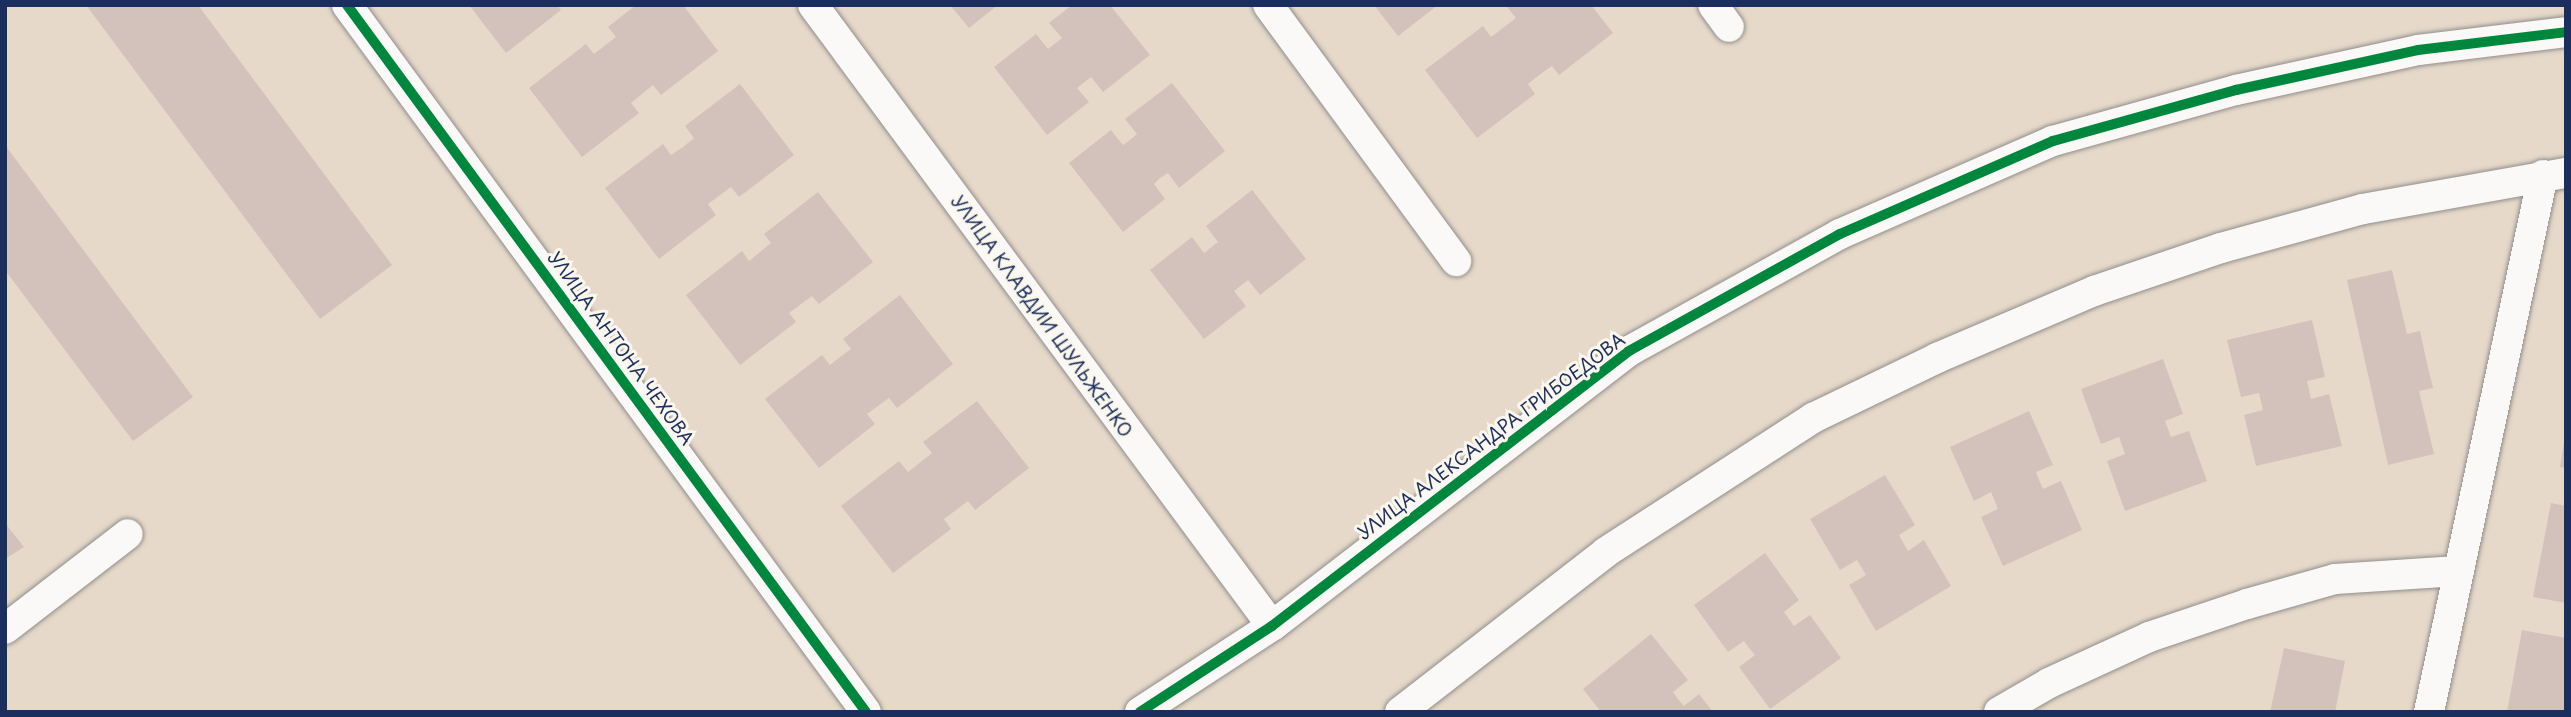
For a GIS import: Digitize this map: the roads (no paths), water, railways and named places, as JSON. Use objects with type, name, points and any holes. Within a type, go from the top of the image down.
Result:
[{"type":"street","name":"УЛИЦА АНТОНА ЧЕХОВА","points":[[347,5],[866,712]]},
{"type":"street","name":"УЛИЦА КЛАВДИИ ШУЛЬЖЕНКО","points":[[813,5],[1272,626]]},
{"type":"street","points":[[1268,5],[1456,261]]},
{"type":"street","name":"УЛИЦА АЛЕКСАНДРА ГРИБОЕДОВА","points":[[1140,712],[1272,626],[1629,351],[1840,234],[2053,141],[2236,90],[2418,50],[2566,32]]},
{"type":"street","points":[[1400,712],[1606,552],[1813,418],[1937,358],[2094,291],[2221,248],[2363,209],[2554,174],[2458,571],[2429,712]]},
{"type":"street","points":[[5,629],[128,534]]},
{"type":"street","points":[[2015,708],[2049,683],[2149,637],[2247,604],[2335,579],[2458,571]]}]
